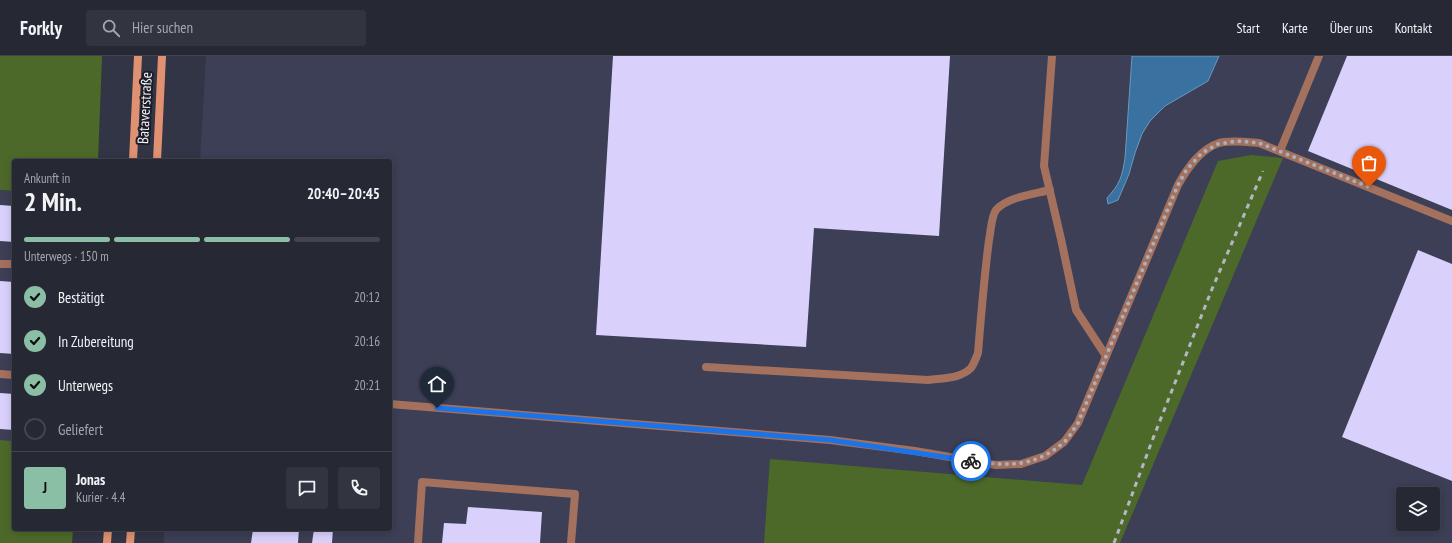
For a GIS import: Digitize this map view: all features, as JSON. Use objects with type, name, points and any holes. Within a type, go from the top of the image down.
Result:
[{"type":"street","name":"Bataverstraße","points":[[133,159],[138,56]]},
{"type":"street","name":"Bataverstraße","points":[[156,159],[162,56]]},
{"type":"street","points":[[107,543],[108,531]]},
{"type":"street","points":[[130,543],[131,531]]},
{"type":"lane","points":[[1052,56],[1044,166],[1076,310],[1106,356]]},
{"type":"lane","points":[[1280,151],[1319,56]]},
{"type":"lane","points":[[392,404],[830,440],[915,451],[996,465],[1021,464],[1045,456],[1064,442],[1078,423],[1178,185],[1187,169],[1202,153],[1218,144],[1238,141],[1259,143],[1452,221]]},
{"type":"lane","points":[[706,367],[928,380],[954,377],[964,373],[972,367],[978,353],[987,255],[992,224],[996,211],[1005,203],[1019,197],[1050,190]]},
{"type":"lane","points":[[0,264],[12,264]]},
{"type":"lane","points":[[0,374],[12,375]]},
{"type":"lane","points":[[418,543],[422,482],[575,494],[571,543]]},
{"type":"shaded area","points":[[206,56],[1452,56],[1452,543],[164,543],[164,531],[392,531],[392,159],[200,159]]},
{"type":"shaded area","points":[[0,190],[12,191],[12,441],[0,440]]},
{"type":"green space","points":[[0,56],[102,56],[98,159],[12,159],[12,191],[0,190]]},
{"type":"green space","points":[[1251,155],[1283,158],[1120,543],[764,543],[770,459],[1082,485],[1218,161]]},
{"type":"green space","points":[[0,440],[12,441],[12,531],[73,531],[72,543],[0,543]]},
{"type":"water","points":[[1132,56],[1219,56],[1208,81],[1165,106],[1150,121],[1142,134],[1129,174],[1118,200],[1108,204],[1107,198],[1115,189],[1120,180],[1125,158]]},
{"type":"building","points":[[613,56],[950,56],[939,236],[814,228],[806,347],[596,335]]},
{"type":"building","points":[[1347,56],[1452,56],[1452,210],[1308,151]]},
{"type":"building","points":[[0,205],[12,206],[12,242],[0,241]]},
{"type":"building","points":[[1418,250],[1452,264],[1452,481],[1342,437]]},
{"type":"building","points":[[0,281],[12,282],[12,354],[0,353]]},
{"type":"building","points":[[0,393],[12,394],[12,430],[0,429]]},
{"type":"building","points":[[468,507],[542,512],[540,543],[442,543],[444,523],[466,524]]},
{"type":"building","points":[[253,531],[299,531],[298,543],[251,543]]},
{"type":"building","points":[[314,531],[333,531],[332,543],[312,543]]},
{"type":"railway","points":[[1114,543],[1152,441],[1212,289],[1263,171]]},
{"type":"way so far","points":[[971,461],[996,465],[1021,464],[1045,456],[1064,442],[1078,423],[1178,185],[1187,169],[1202,153],[1218,144],[1238,141],[1259,143],[1369,187]]},
{"type":"route","points":[[437,408],[830,440],[915,451],[971,461]]}]
